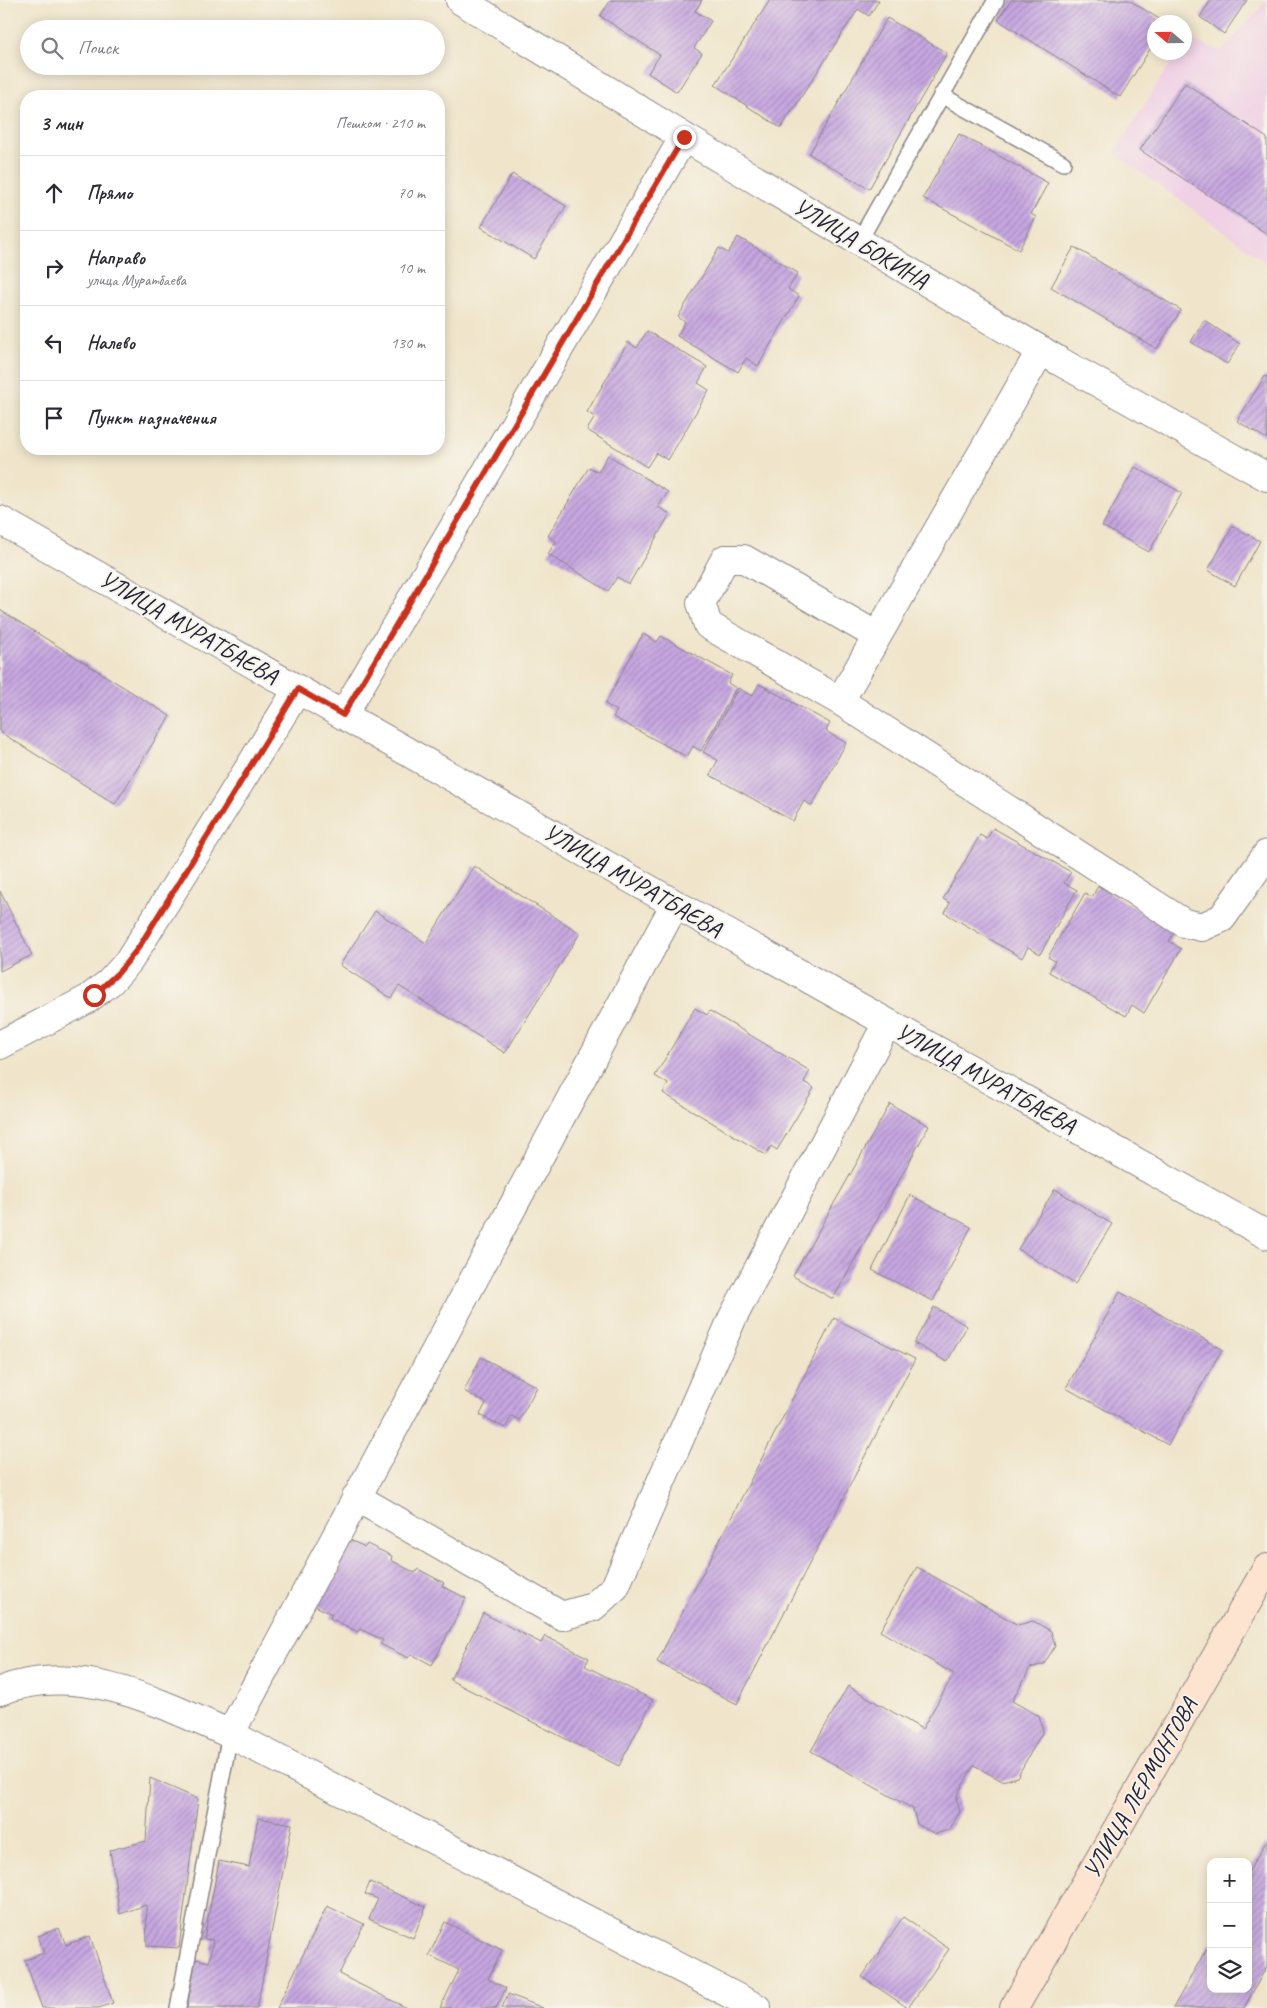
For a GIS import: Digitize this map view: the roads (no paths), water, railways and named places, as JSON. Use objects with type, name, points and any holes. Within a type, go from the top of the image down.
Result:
[{"type":"main road","name":"УЛИЦА ЛЕРМОНТОВА","points":[[1014,2008],[1267,1568]]},
{"type":"street","name":"УЛИЦА БОКИНА","points":[[460,0],[684,137],[1041,350],[1267,477]]},
{"type":"street","points":[[343,715],[684,137]]},
{"type":"street","points":[[840,701],[1041,350]]},
{"type":"street","name":"УЛИЦА МУРАТБАЕВА","points":[[0,520],[675,904],[1267,1235]]},
{"type":"street","points":[[877,636],[744,559],[725,559],[701,603],[708,625],[840,701],[1184,923],[1202,927],[1222,918],[1267,854]]},
{"type":"street","points":[[0,1044],[88,999],[110,982],[124,967],[139,947],[298,689]]},
{"type":"street","points":[[230,1734],[675,904]]},
{"type":"street","points":[[356,1497],[562,1616],[593,1606],[615,1587],[732,1319],[887,1022]]},
{"type":"street","points":[[0,1690],[14,1685],[64,1679],[114,1687],[165,1705],[230,1734],[758,2008]]},
{"type":"lane","points":[[859,241],[996,0]]},
{"type":"lane","points":[[942,95],[1063,163]]},
{"type":"lane","points":[[178,2008],[230,1734]]}]
